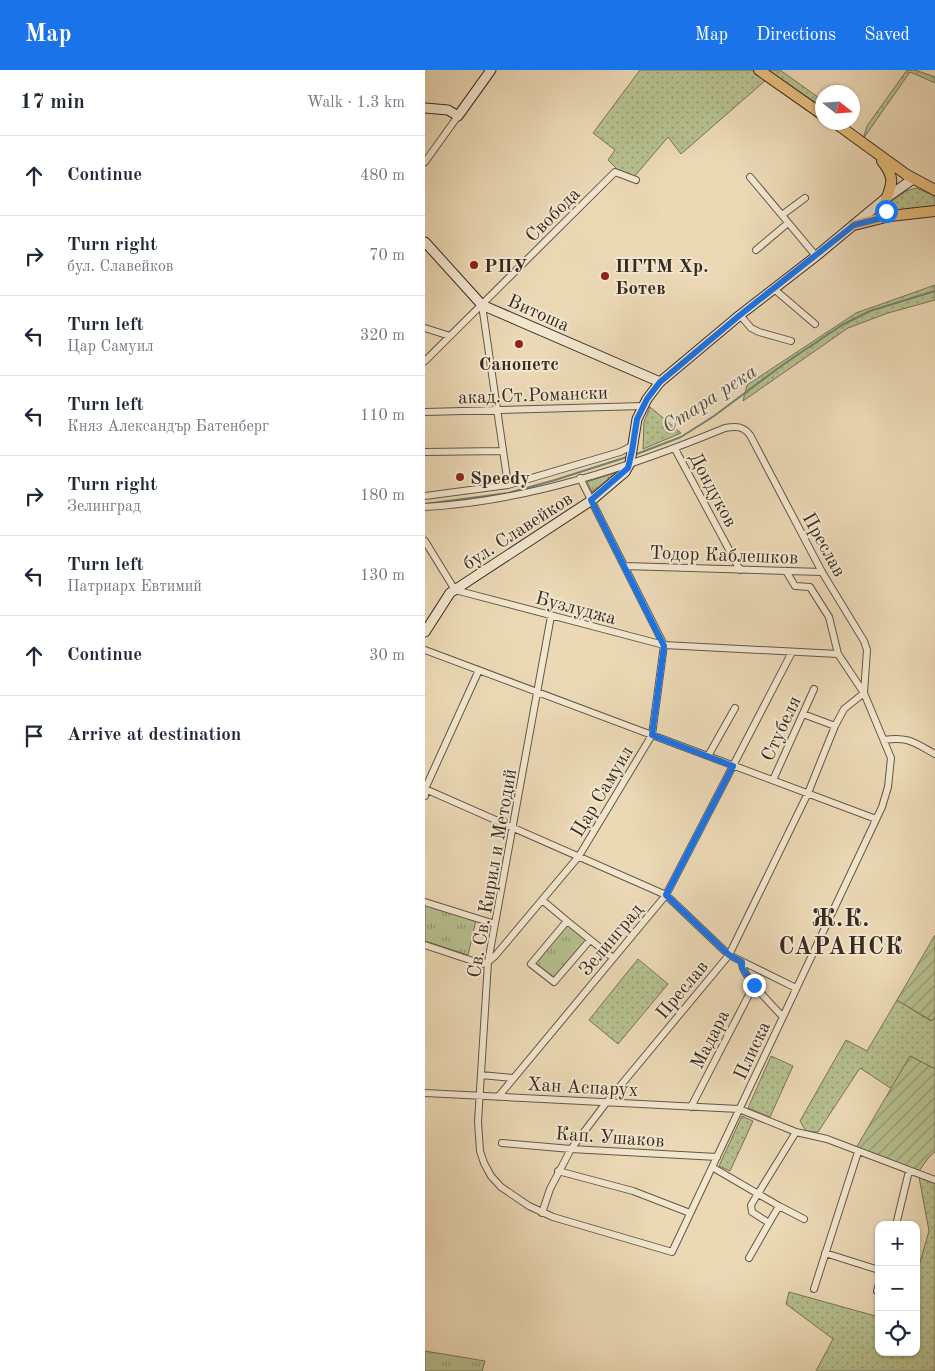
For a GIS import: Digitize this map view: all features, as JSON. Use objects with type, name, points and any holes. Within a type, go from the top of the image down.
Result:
[{"type":"main road","points":[[759,70],[815,108]]},
{"type":"main road","points":[[845,130],[910,177],[935,190]]},
{"type":"main road","points":[[876,152],[892,177],[891,189],[886,198],[884,208],[890,216]]},
{"type":"main road","points":[[854,225],[890,216],[935,211]]},
{"type":"street","points":[[425,162],[491,70]]},
{"type":"street","points":[[425,108],[448,110],[458,116]]},
{"type":"street","name":"Свобода","points":[[425,361],[615,172],[636,180]]},
{"type":"street","points":[[750,177],[816,256]]},
{"type":"street","points":[[632,454],[637,419],[643,406],[660,382],[740,315],[854,225],[910,177]]},
{"type":"street","points":[[782,215],[805,198]]},
{"type":"street","points":[[756,250],[789,223]]},
{"type":"street","name":"Витоша","points":[[425,242],[482,304],[660,382]]},
{"type":"street","points":[[774,288],[815,324]]},
{"type":"street","points":[[482,304],[508,485]]},
{"type":"street","points":[[740,315],[751,328],[791,341]]},
{"type":"street","points":[[425,328],[450,336]]},
{"type":"street","name":"акад.Ст.Романски","points":[[425,412],[643,406]]},
{"type":"street","name":"Преслав","points":[[542,1213],[558,1171],[571,1149],[605,1102],[729,955],[808,793],[835,726],[845,708],[864,693],[867,650],[863,640],[822,572],[746,429],[734,426],[725,428],[675,449]]},
{"type":"street","points":[[425,496],[508,485],[620,452],[632,454],[675,449]]},
{"type":"street","name":"Дондуков","points":[[675,449],[740,570]]},
{"type":"street","points":[[425,452],[502,451]]},
{"type":"street","points":[[425,507],[458,505],[508,498],[580,478],[632,454]]},
{"type":"street","name":"бул. Славейков","points":[[425,632],[445,599],[455,590],[591,500],[625,472],[632,454]]},
{"type":"street","points":[[580,478],[664,646]]},
{"type":"street","points":[[425,540],[455,590]]},
{"type":"street","name":"Тодор Каблешков","points":[[625,566],[822,572]]},
{"type":"street","name":"Преслав","points":[[786,571],[795,586],[810,587],[829,617],[837,654]]},
{"type":"street","name":"Бузлуджа","points":[[455,590],[664,646],[837,654]]},
{"type":"street","name":"Св. Св. Кирил и Методий","points":[[551,616],[488,962],[479,1096],[478,1138],[480,1151],[491,1176],[501,1187],[542,1213],[672,1252]]},
{"type":"street","name":"Цар Самуил","points":[[488,962],[579,856],[652,735],[664,646]]},
{"type":"street","points":[[425,650],[876,819]]},
{"type":"street","name":"Зелинград","points":[[498,1097],[666,895],[792,652]]},
{"type":"street","name":"Плиска","points":[[672,1252],[876,819],[888,787],[891,758],[885,740],[864,693],[837,654]]},
{"type":"street","points":[[425,796],[425,789],[479,670]]},
{"type":"street","name":"Стубеля","points":[[773,780],[814,689]]},
{"type":"street","points":[[708,756],[735,708]]},
{"type":"street","points":[[803,714],[835,726]]},
{"type":"street","points":[[885,740],[905,739],[935,754]]},
{"type":"street","points":[[425,789],[666,895],[729,955],[796,988]]},
{"type":"street","points":[[542,900],[613,958]]},
{"type":"street","points":[[425,902],[495,924]]},
{"type":"street","points":[[567,921],[531,964],[554,982],[590,940]]},
{"type":"street","points":[[425,945],[482,964],[488,962]]},
{"type":"street","points":[[742,962],[742,968],[754,985],[783,1017]]},
{"type":"street","name":"Мадара","points":[[691,1107],[754,985]]},
{"type":"street","points":[[481,1075],[513,1078]]},
{"type":"street","name":"Хан Аспарух","points":[[425,1093],[739,1109],[796,1132],[820,1137],[935,1180]]},
{"type":"street","points":[[769,1223],[750,1209],[796,1132]]},
{"type":"street","name":"Кап. Ушаков","points":[[502,1143],[717,1158]]},
{"type":"street","points":[[815,1289],[858,1152]]},
{"type":"street","points":[[712,1167],[804,1219]]},
{"type":"street","points":[[896,1221],[909,1170]]},
{"type":"street","points":[[558,1171],[633,1191],[690,1213]]},
{"type":"street","points":[[749,1258],[779,1206]]},
{"type":"street","points":[[825,1253],[875,1269]]},
{"type":"green space","points":[[640,70],[752,70],[766,80],[681,154],[668,137],[634,177],[619,171],[608,160],[615,150],[593,133]]},
{"type":"green space","points":[[767,70],[780,70],[815,95],[815,105]]},
{"type":"green space","points":[[907,70],[915,70],[935,77],[935,83],[910,72],[863,139],[867,126]]},
{"type":"green space","points":[[916,188],[935,196],[935,209],[891,211],[888,204],[906,191]]},
{"type":"green space","points":[[935,285],[935,300],[888,313],[848,328],[743,401],[747,385],[856,313]]},
{"type":"green space","points":[[650,407],[681,433],[643,449],[644,422]]},
{"type":"green space","points":[[617,472],[592,492],[587,482]]},
{"type":"green space","points":[[425,905],[476,920],[468,955],[425,941]]},
{"type":"green space","points":[[568,924],[586,940],[552,979],[534,963]]},
{"type":"green space","points":[[935,935],[935,1017],[932,1021],[897,1000]]},
{"type":"green space","points":[[638,959],[668,984],[618,1044],[589,1020]]},
{"type":"green space","points":[[897,1000],[931,1021],[935,1017],[935,1069],[910,1056],[892,1089],[860,1068],[818,1132],[806,1131],[800,1121],[846,1040],[867,1051]]},
{"type":"green space","points":[[771,1056],[793,1066],[770,1117],[748,1108]]},
{"type":"green space","points":[[910,1056],[935,1069],[935,1152],[919,1171],[856,1148]]},
{"type":"green space","points":[[742,1116],[753,1121],[730,1171],[719,1166]]},
{"type":"green space","points":[[919,1177],[935,1183],[935,1371],[816,1371],[833,1339],[786,1304],[789,1292],[875,1316],[875,1356],[920,1356],[920,1262],[929,1231]]},
{"type":"green space","points":[[425,1351],[485,1361],[482,1371],[425,1371]]},
{"type":"waterway","name":"Стара река","points":[[634,455],[681,437],[714,416],[784,364],[842,325],[870,311],[935,291]]},
{"type":"waterway","name":"Стара река","points":[[425,504],[508,493],[627,457]]},
{"type":"place","name":"РПУ","points":[[474,265]]},
{"type":"place","name":"ПГТМ Хр. Ботев","points":[[605,276]]},
{"type":"place","name":"Санопетс","points":[[519,344]]},
{"type":"place","name":"Speedy","points":[[460,477]]},
{"type":"district","name":"Ж.К. САРАНСК","points":[[841,932]]},
{"type":"route","points":[[754,985],[742,968],[742,962],[729,955],[666,895],[733,766],[652,735],[664,646],[591,500],[628,468],[637,419],[647,399],[660,382],[740,315],[854,225],[890,216],[886,211]]}]
